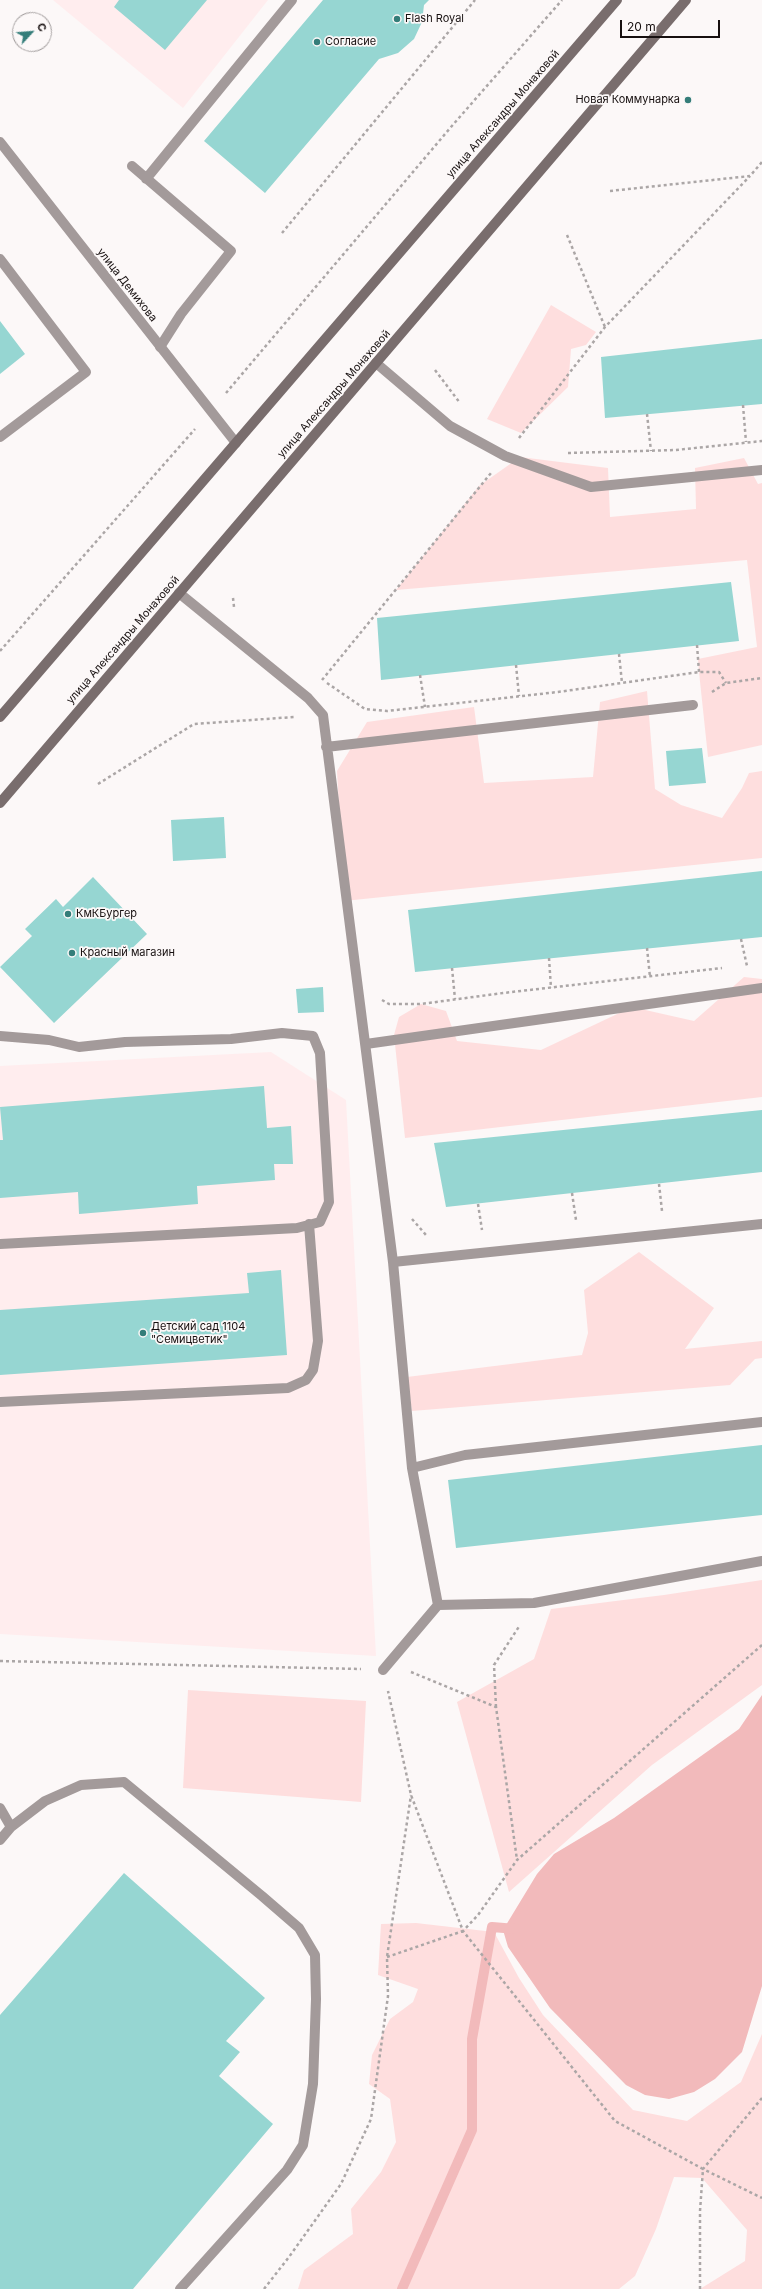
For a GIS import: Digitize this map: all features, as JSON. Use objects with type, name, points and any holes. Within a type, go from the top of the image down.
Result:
[{"type":"main road","name":"улица Александры Монаховой","points":[[0,717],[617,0]]},
{"type":"main road","name":"улица Александры Монаховой","points":[[0,803],[686,0]]},
{"type":"street","points":[[146,179],[292,0]]},
{"type":"street","name":"улица Демихова","points":[[0,142],[236,443]]},
{"type":"street","points":[[132,166],[231,251],[181,314],[160,347]]},
{"type":"street","points":[[0,259],[86,372],[0,437]]},
{"type":"street","points":[[376,363],[450,426],[505,456],[591,487],[762,470]]},
{"type":"street","points":[[179,593],[308,698],[323,715],[393,1262],[412,1468],[438,1605]]},
{"type":"street","points":[[326,747],[693,705]]},
{"type":"street","points":[[366,1044],[762,988]]},
{"type":"street","points":[[0,1036],[50,1040],[79,1047],[125,1042],[231,1039],[282,1033],[313,1036],[320,1053],[329,1202],[320,1222],[289,1228],[0,1244]]},
{"type":"street","points":[[0,1402],[288,1388],[306,1380],[313,1370],[318,1341],[309,1224]]},
{"type":"street","points":[[393,1262],[762,1224]]},
{"type":"street","points":[[412,1468],[465,1455],[762,1422]]},
{"type":"street","points":[[383,1670],[438,1605],[534,1603],[762,1561]]},
{"type":"street","points":[[0,1840],[11,1827],[45,1801],[81,1785],[124,1782],[299,1928],[315,1955],[316,2000],[312,2084],[303,2145],[287,2170],[180,2289]]},
{"type":"street","points":[[0,1808],[11,1827]]},
{"type":"path","points":[[282,233],[475,0]]},
{"type":"path","points":[[0,650],[211,411],[451,127],[562,0]]},
{"type":"path","points":[[308,698],[505,456],[605,327],[762,162]]},
{"type":"path","points":[[610,191],[750,176]]},
{"type":"path","points":[[567,235],[605,327]]},
{"type":"path","points":[[435,370],[462,404]]},
{"type":"path","points":[[743,405],[746,442]]},
{"type":"path","points":[[647,414],[651,451]]},
{"type":"path","points":[[560,451],[575,454],[651,451],[762,440]]},
{"type":"path","points":[[233,598],[234,610]]},
{"type":"path","points":[[697,645],[699,672]]},
{"type":"path","points":[[619,654],[622,682]]},
{"type":"path","points":[[516,665],[520,696]]},
{"type":"path","points":[[316,676],[365,709],[387,711],[520,696],[699,672],[719,672],[726,683]]},
{"type":"path","points":[[420,675],[425,707]]},
{"type":"path","points":[[693,705],[726,683],[762,678]]},
{"type":"path","points":[[98,784],[194,724],[323,715]]},
{"type":"path","points":[[741,939],[747,966]]},
{"type":"path","points":[[647,948],[650,977]]},
{"type":"path","points":[[549,958],[551,988]]},
{"type":"path","points":[[739,966],[752,967]]},
{"type":"path","points":[[452,968],[455,999]]},
{"type":"path","points":[[376,996],[389,1004],[421,1004],[724,968]]},
{"type":"path","points":[[659,1184],[662,1214]]},
{"type":"path","points":[[572,1193],[577,1224]]},
{"type":"path","points":[[478,1204],[483,1234]]},
{"type":"path","points":[[409,1216],[428,1237]]},
{"type":"path","points":[[517,1860],[496,1707],[494,1665],[534,1603]]},
{"type":"path","points":[[387,1958],[463,1931],[478,1915],[517,1860],[762,1644]]},
{"type":"path","points":[[0,1661],[383,1670],[395,1666],[496,1707]]},
{"type":"path","points":[[383,1670],[411,1795],[463,1931],[616,2121],[703,2169],[762,2198]]},
{"type":"path","points":[[264,2289],[289,2258],[341,2184],[371,2119],[388,1996],[387,1958],[411,1795]]},
{"type":"path","points":[[700,2289],[700,2211],[703,2169],[762,2098]]},
{"type":"shaded area","points":[[53,0],[268,0],[183,108]]},
{"type":"shaded area","points":[[551,305],[596,332],[586,345],[571,349],[568,387],[521,433],[487,419]]},
{"type":"shaded area","points":[[520,457],[608,468],[610,517],[696,509],[695,468],[744,458],[758,484],[762,483],[762,745],[708,757],[699,672],[698,659],[757,647],[747,560],[396,590],[479,486]]},
{"type":"shaded area","points":[[647,691],[655,789],[681,805],[722,818],[742,788],[749,773],[762,771],[762,858],[344,901],[337,771],[367,722],[474,707],[484,783],[593,777],[600,702]]},
{"type":"shaded area","points":[[744,977],[762,979],[762,1097],[405,1138],[394,1035],[399,1017],[421,1004],[446,1011],[457,1041],[541,1050],[632,1007],[694,1021]]},
{"type":"shaded area","points":[[271,1052],[346,1100],[376,1656],[0,1634],[0,1066]]},
{"type":"shaded area","points":[[639,1252],[714,1308],[685,1349],[762,1341],[762,1358],[755,1359],[730,1385],[412,1411],[407,1377],[582,1355],[588,1333],[584,1290]]},
{"type":"shaded area","points":[[762,1580],[762,1685],[652,1765],[509,1892],[457,1702],[534,1659],[551,1609],[664,1595]]},
{"type":"shaded area","points":[[188,1690],[366,1701],[361,1802],[183,1788]]},
{"type":"shaded area","points":[[762,1695],[762,1986],[742,2052],[715,2079],[694,2092],[669,2099],[645,2095],[626,2085],[550,2008],[508,1947],[503,1930],[537,1874],[554,1854],[614,1818],[739,1729]]},
{"type":"shaded area","points":[[416,1923],[494,1932],[519,1978],[543,2015],[633,2110],[687,2121],[741,2082],[762,2034],[762,2289],[700,2289],[745,2261],[747,2230],[702,2178],[674,2177],[656,2229],[635,2276],[619,2289],[298,2289],[304,2270],[353,2234],[351,2209],[381,2172],[396,2142],[390,2099],[369,2084],[372,2055],[390,2019],[413,2002],[418,1989],[378,1975],[381,1924]]},
{"type":"building","points":[[119,0],[207,0],[165,50],[114,7]]},
{"type":"building","points":[[323,0],[429,0],[424,5],[422,22],[414,39],[398,53],[379,59],[265,193],[204,141]]},
{"type":"building","points":[[0,321],[25,354],[0,374]]},
{"type":"building","points":[[762,339],[762,404],[605,418],[601,357]]},
{"type":"building","points":[[731,582],[739,641],[381,680],[377,618]]},
{"type":"building","points":[[702,748],[706,783],[669,786],[666,751]]},
{"type":"building","points":[[224,817],[226,858],[173,861],[171,820]]},
{"type":"building","points":[[762,871],[762,937],[415,972],[408,910]]},
{"type":"building","points":[[93,877],[147,934],[54,1023],[0,967],[32,936],[25,929],[56,899],[63,907]]},
{"type":"building","points":[[323,987],[324,1012],[298,1013],[296,989]]},
{"type":"building","points":[[264,1086],[267,1128],[291,1126],[293,1164],[274,1164],[275,1180],[197,1186],[198,1204],[79,1214],[78,1192],[0,1198],[0,1140],[3,1140],[0,1107]]},
{"type":"building","points":[[762,1110],[762,1172],[446,1207],[434,1143]]},
{"type":"building","name":"Детский сад 1104 \"Семицветик\"","points":[[281,1270],[287,1355],[0,1375],[0,1310],[249,1293],[247,1273]]},
{"type":"building","points":[[762,1445],[762,1515],[456,1548],[448,1480]]},
{"type":"building","points":[[124,1873],[265,1998],[226,2041],[240,2052],[219,2076],[273,2124],[133,2289],[0,2289],[0,2015]]},
{"type":"waterway","points":[[402,2289],[472,2130],[472,2039],[492,1927],[516,1929]]},
{"type":"place","name":"Flash Royal","points":[[397,19]]},
{"type":"place","name":"Согласие","points":[[317,42]]},
{"type":"place","name":"Новая Коммунарка","points":[[688,100]]},
{"type":"place","name":"КмКБургер","points":[[68,914]]},
{"type":"place","name":"Красный магазин","points":[[72,953]]},
{"type":"place","name":"Детский сад 1104 \"Семицветик\"","points":[[143,1333]]}]
